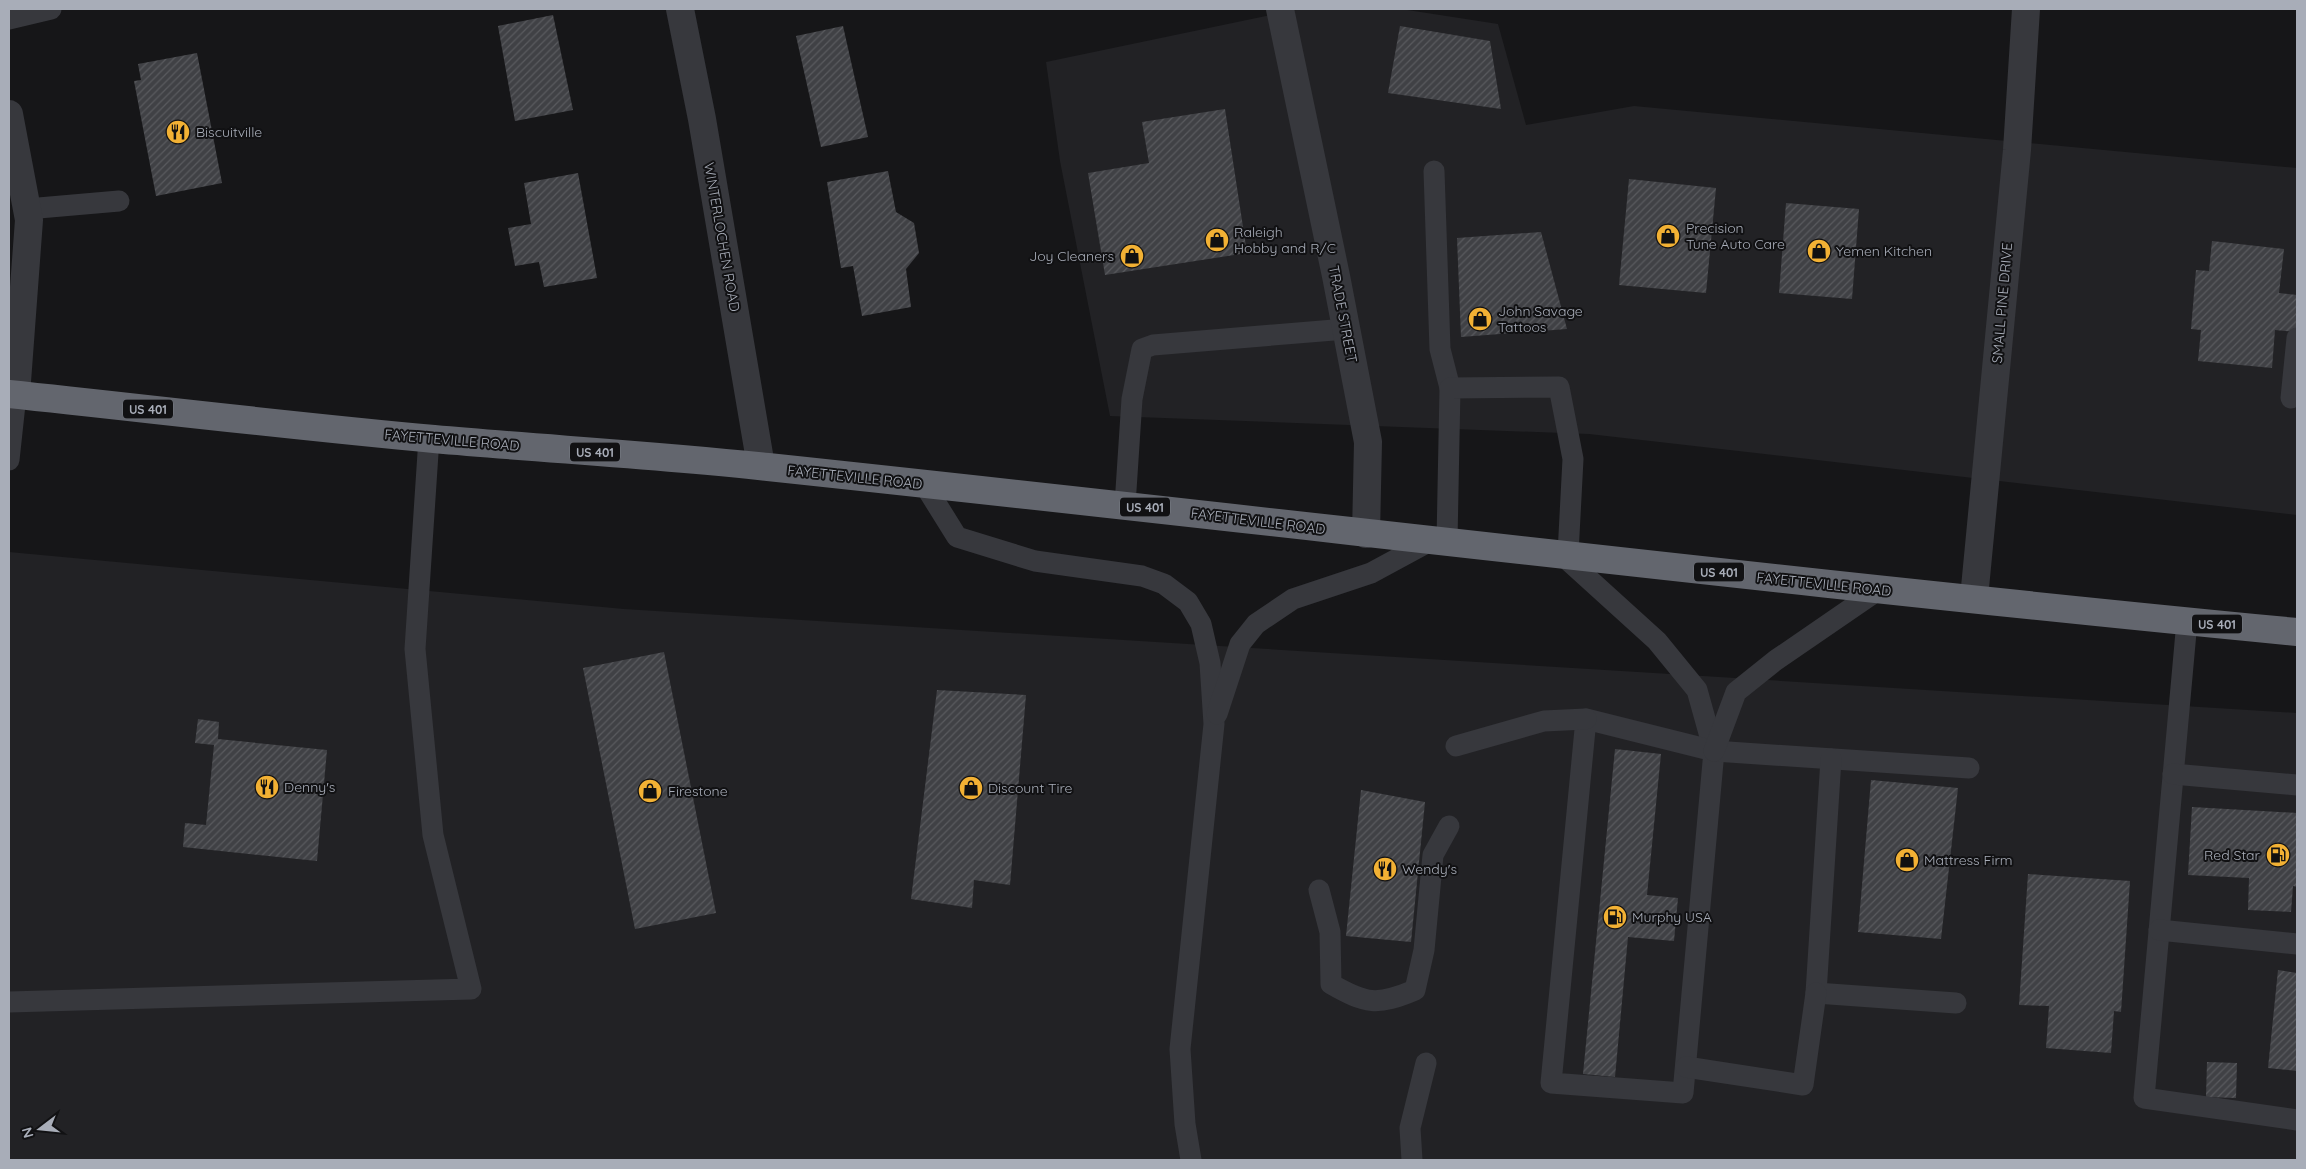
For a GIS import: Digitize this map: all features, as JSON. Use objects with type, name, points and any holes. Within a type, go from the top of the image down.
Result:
[{"type":"highway","name":"FAYETTEVILLE ROAD","points":[[13,395],[429,438],[761,466],[1125,505],[1366,534],[1564,553],[1878,590],[1974,598],[2297,632]]},
{"type":"street","name":"WINTERLOCHEN ROAD","points":[[680,9],[702,119],[761,466]]},
{"type":"street","name":"TRADE STREET","points":[[1280,9],[1368,442],[1366,534]]},
{"type":"street","name":"SMALL PINE DRIVE","points":[[1974,598],[2017,150],[2026,9]]},
{"type":"street","points":[[10,127],[29,220],[13,395]]},
{"type":"lane","points":[[9,19],[51,9]]},
{"type":"lane","points":[[1214,724],[1240,644],[1256,624],[1293,599],[1371,573],[1439,541],[1450,388],[1440,349],[1434,171]]},
{"type":"lane","points":[[27,209],[119,201]]},
{"type":"lane","points":[[1125,505],[1132,399],[1142,349],[1153,345],[1346,329]]},
{"type":"lane","points":[[2291,398],[2297,338]]},
{"type":"lane","points":[[1450,388],[1559,387],[1573,459],[1564,553],[1657,641],[1697,690],[1714,751]]},
{"type":"lane","points":[[9,460],[13,395]]},
{"type":"lane","points":[[9,1002],[471,989],[433,835],[415,649],[429,438]]},
{"type":"lane","points":[[924,484],[957,537],[1036,561],[1142,576],[1164,584],[1188,602],[1201,624],[1206,643],[1214,724],[1180,1049],[1185,1124],[1191,1160]]},
{"type":"lane","points":[[1586,718],[1551,1083],[1683,1093],[1714,751],[1736,692],[1776,660],[1878,590]]},
{"type":"lane","points":[[2187,621],[2144,1098],[2297,1120]]},
{"type":"lane","points":[[1456,746],[1544,721],[1586,718],[1714,751],[1969,768]]},
{"type":"lane","points":[[1686,1068],[1803,1085],[1816,993],[1830,759]]},
{"type":"lane","points":[[2173,774],[2297,785]]},
{"type":"lane","points":[[1319,890],[1330,932],[1330,984],[1357,999],[1389,1000],[1415,990],[1424,950],[1433,855],[1449,826]]},
{"type":"lane","points":[[2159,930],[2297,944]]},
{"type":"lane","points":[[1816,993],[1956,1004]]},
{"type":"lane","points":[[1412,1160],[1410,1128],[1426,1063]]},
{"type":"shaded area","points":[[1300,9],[1401,9],[1498,24],[1526,125],[1634,106],[2297,168],[2297,515],[1589,434],[1110,416],[1060,161],[1046,62]]},
{"type":"shaded area","points":[[9,552],[624,609],[2297,713],[2297,1160],[9,1160]]},
{"type":"building","points":[[553,15],[573,110],[515,121],[498,26]]},
{"type":"building","points":[[843,26],[868,137],[821,147],[796,36]]},
{"type":"building","points":[[1400,26],[1490,41],[1501,109],[1388,93]]},
{"type":"building","name":"Biscuitville","points":[[197,53],[222,183],[156,196],[134,81],[141,80],[138,64]]},
{"type":"building","points":[[1225,109],[1247,253],[1105,275],[1088,173],[1149,163],[1142,122]]},
{"type":"building","points":[[888,171],[896,212],[914,223],[919,253],[906,269],[911,307],[862,316],[853,266],[841,268],[827,182]]},
{"type":"building","points":[[578,173],[597,278],[544,287],[539,262],[515,266],[508,228],[531,224],[524,183]]},
{"type":"building","name":"Precision Tune Auto Care","points":[[1629,179],[1716,188],[1706,293],[1619,285]]},
{"type":"building","name":"Yemen Kitchen","points":[[1786,203],[1859,209],[1852,299],[1779,293]]},
{"type":"building","points":[[1541,232],[1567,329],[1461,337],[1457,238]]},
{"type":"building","points":[[2212,241],[2284,249],[2279,293],[2297,295],[2297,332],[2275,330],[2272,368],[2198,361],[2201,330],[2191,329],[2196,270],[2209,271]]},
{"type":"building","name":"Firestone","points":[[664,652],[716,913],[635,929],[583,668]]},
{"type":"building","name":"Discount Tire","points":[[937,690],[1026,695],[1010,885],[974,880],[972,908],[911,899]]},
{"type":"building","name":"Denny's","points":[[198,719],[219,722],[218,739],[327,750],[317,861],[183,847],[185,823],[206,825],[214,745],[195,743]]},
{"type":"building","points":[[1615,749],[1661,754],[1647,895],[1678,898],[1674,941],[1628,937],[1615,1077],[1583,1074]]},
{"type":"building","name":"Mattress Firm","points":[[1871,780],[1958,788],[1941,939],[1858,932]]},
{"type":"building","name":"Wendy's","points":[[1361,790],[1425,802],[1411,942],[1346,936]]},
{"type":"building","points":[[2192,807],[2297,813],[2297,887],[2293,886],[2291,912],[2248,910],[2249,878],[2188,875]]},
{"type":"building","points":[[2028,874],[2130,881],[2121,1012],[2114,1011],[2111,1053],[2046,1048],[2049,1006],[2019,1005]]},
{"type":"building","points":[[2278,970],[2297,973],[2297,1071],[2268,1068]]},
{"type":"building","points":[[2207,1062],[2237,1063],[2236,1098],[2206,1097]]},
{"type":"place","name":"Biscuitville","points":[[178,132]]},
{"type":"place","name":"Precision Tune Auto Care","points":[[1668,236]]},
{"type":"place","name":"Raleigh Hobby and R/C","points":[[1217,240]]},
{"type":"place","name":"Yemen Kitchen","points":[[1819,251]]},
{"type":"place","name":"Joy Cleaners","points":[[1132,256]]},
{"type":"place","name":"John Savage Tattoos","points":[[1480,319]]},
{"type":"place","name":"Denny's","points":[[267,787]]},
{"type":"place","name":"Discount Tire","points":[[971,788]]},
{"type":"place","name":"Firestone","points":[[650,791]]},
{"type":"place","name":"Red Star","points":[[2278,855]]},
{"type":"place","name":"Mattress Firm","points":[[1907,860]]},
{"type":"place","name":"Wendy's","points":[[1385,869]]},
{"type":"place","name":"Murphy USA","points":[[1615,917]]}]
